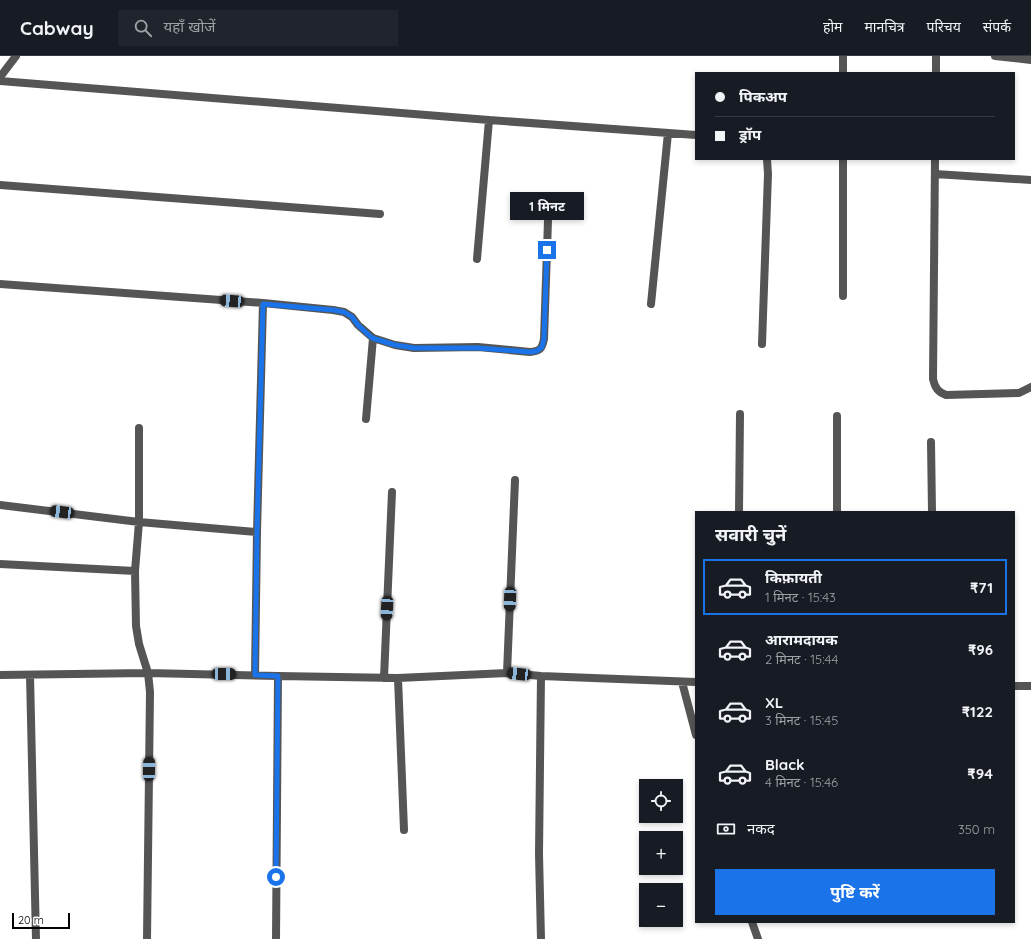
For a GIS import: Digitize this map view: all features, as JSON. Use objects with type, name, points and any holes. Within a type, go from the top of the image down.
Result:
[{"type":"street","points":[[0,77],[16,56]]},
{"type":"street","points":[[843,56],[843,72]]},
{"type":"street","points":[[936,56],[936,72]]},
{"type":"street","points":[[994,56],[1031,60]]},
{"type":"street","points":[[0,81],[695,135]]},
{"type":"street","points":[[477,259],[489,120]]},
{"type":"street","points":[[652,304],[668,133]]},
{"type":"street","points":[[762,344],[768,174],[767,160]]},
{"type":"street","points":[[843,160],[843,296]]},
{"type":"street","points":[[936,160],[933,379],[935,386],[939,392],[946,395],[1019,393],[1031,387]]},
{"type":"street","points":[[935,174],[1031,180]]},
{"type":"street","points":[[0,185],[380,214]]},
{"type":"street","points":[[0,284],[333,310],[344,312],[352,317],[372,338],[395,345],[414,348],[478,348],[530,352],[537,351],[542,347],[544,339],[548,220]]},
{"type":"street","points":[[255,675],[263,304]]},
{"type":"street","points":[[366,419],[372,338]]},
{"type":"street","points":[[739,511],[740,414]]},
{"type":"street","points":[[837,416],[837,511]]},
{"type":"street","points":[[139,428],[139,522],[135,571],[136,626],[139,644],[148,673],[150,692],[146,939]]},
{"type":"street","points":[[931,442],[932,511]]},
{"type":"street","points":[[507,673],[515,480]]},
{"type":"street","points":[[384,678],[392,492]]},
{"type":"street","points":[[0,505],[139,522],[257,532]]},
{"type":"street","points":[[0,564],[135,571]]},
{"type":"street","points":[[0,675],[148,673],[398,678],[507,673],[541,676],[695,682]]},
{"type":"street","points":[[30,674],[36,939]]},
{"type":"street","points":[[276,939],[278,676]]},
{"type":"street","points":[[541,676],[539,854],[542,939]]},
{"type":"street","points":[[398,678],[404,830]]},
{"type":"street","points":[[682,682],[695,731]]},
{"type":"street","points":[[1015,686],[1031,686]]},
{"type":"street","points":[[752,923],[758,939]]},
{"type":"route","points":[[276,877],[278,676],[255,675],[263,304],[344,312],[352,317],[372,338],[395,345],[414,348],[478,348],[530,352],[537,351],[542,347],[544,339],[547,250]]}]
